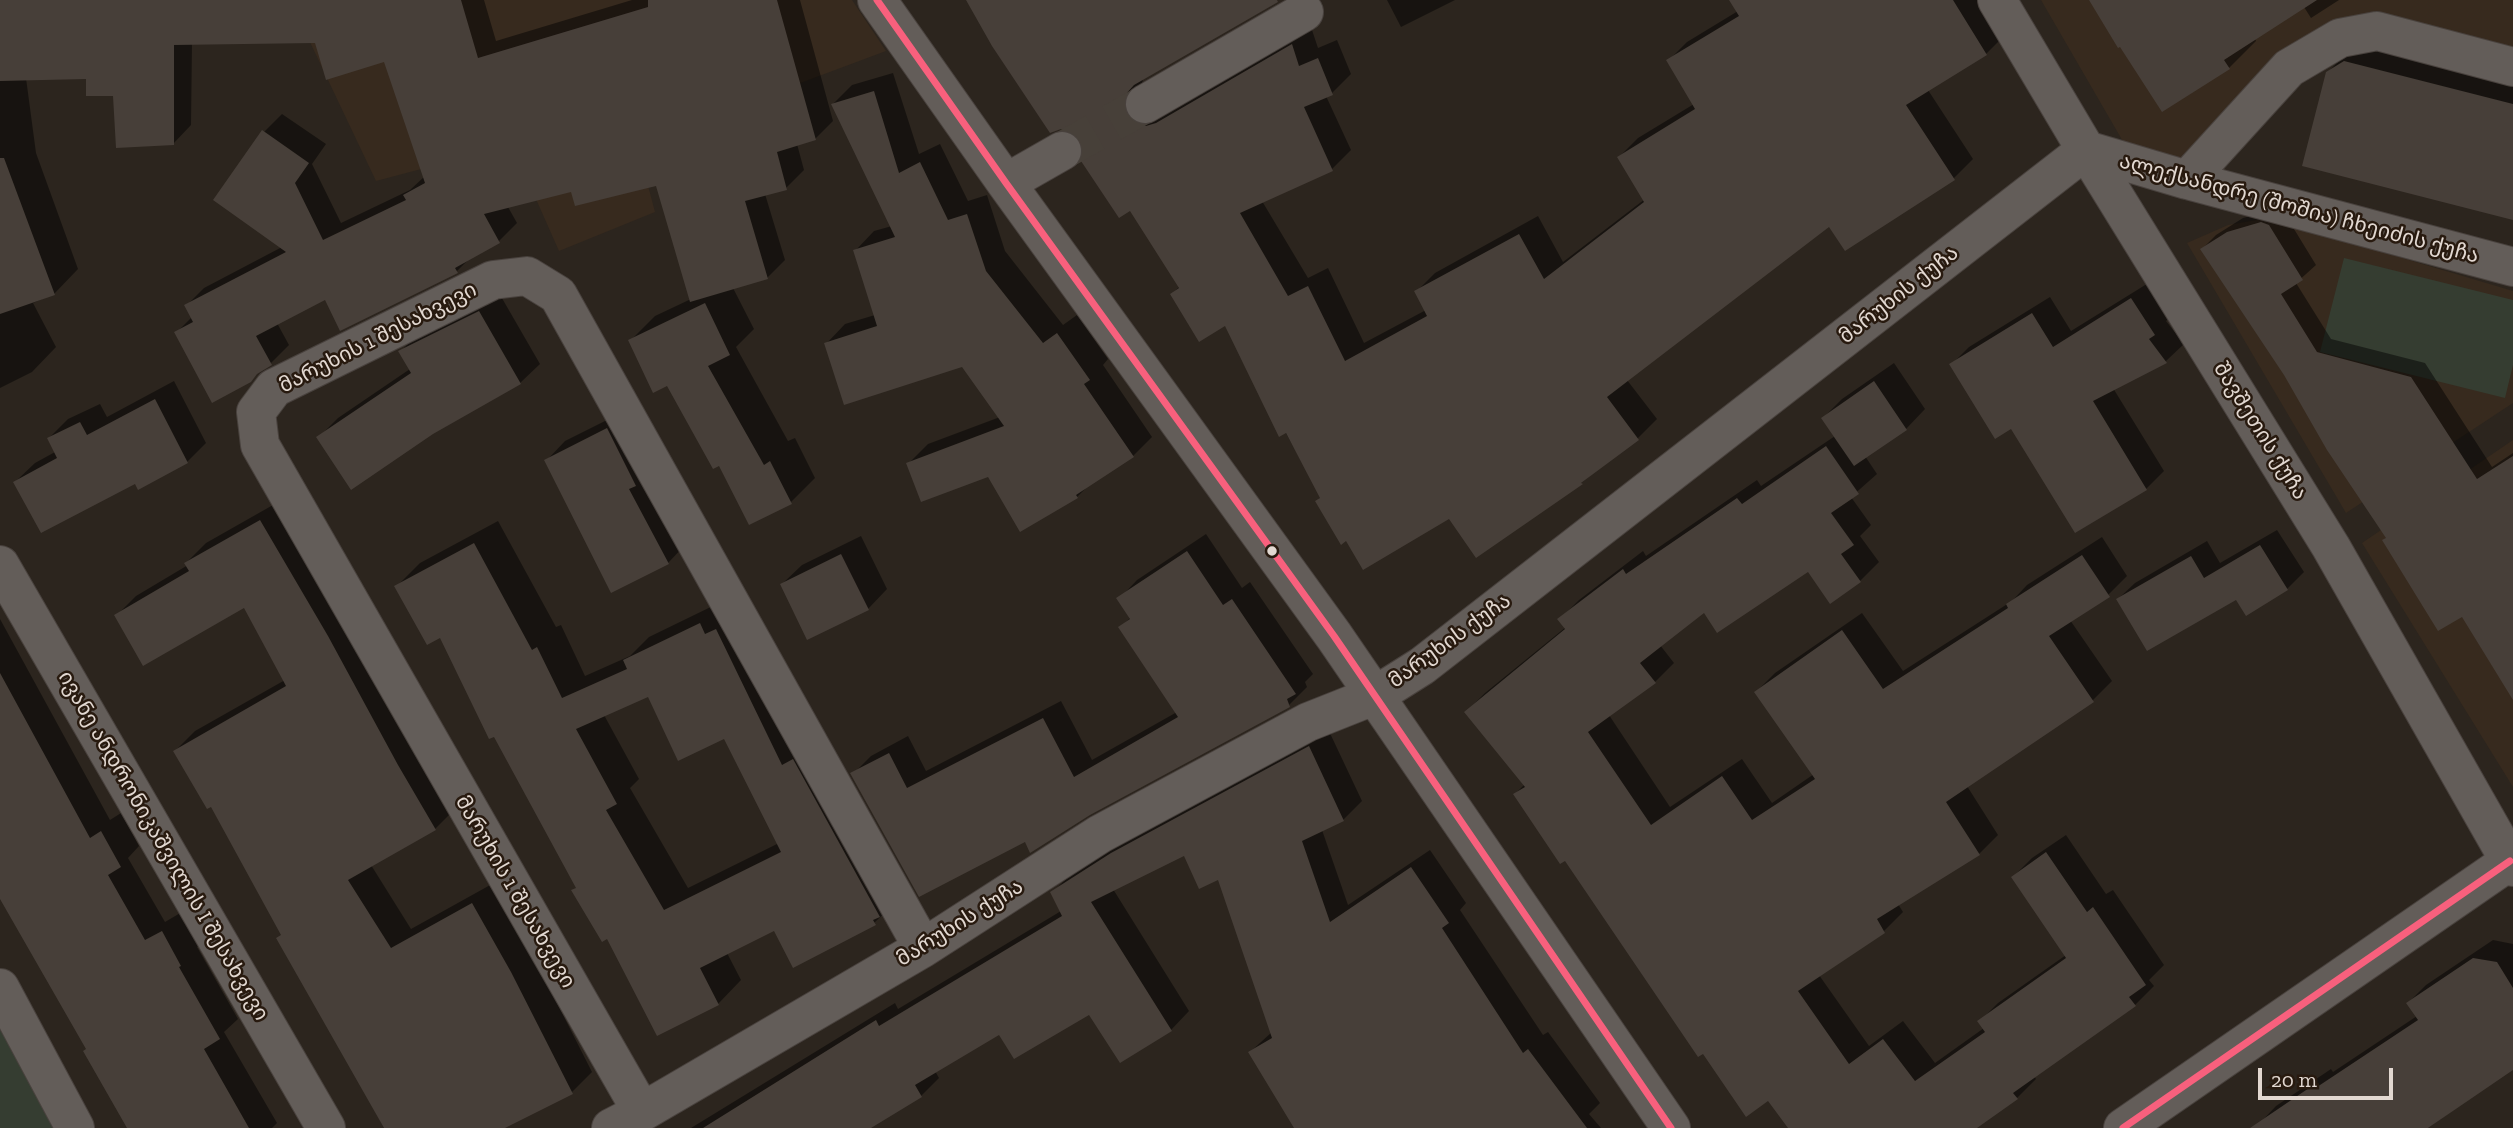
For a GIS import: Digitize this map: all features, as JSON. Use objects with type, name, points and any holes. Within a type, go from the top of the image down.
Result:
[{"type":"street","points":[[877,0],[1376,695],[1671,1128]]},
{"type":"street","name":"შავშეთის ქუჩა","points":[[1997,0],[2086,150],[2331,547],[2511,864]]},
{"type":"street","points":[[1145,104],[1304,12]]},
{"type":"street","points":[[2187,180],[2289,68],[2340,38],[2377,31],[2513,66]]},
{"type":"street","name":"ალექსანდრე (შოშია) ჩხეიძის ქუჩა","points":[[2086,150],[2187,180],[2513,267]]},
{"type":"street","name":"მარუხის ქუჩა","points":[[627,1120],[923,948],[1100,834],[1308,722],[1376,695],[1422,666],[2086,150]]},
{"type":"street","points":[[1006,183],[1062,151]]},
{"type":"street","name":"მარუხის 1 შესახვევი","points":[[627,1120],[260,445],[256,412],[274,388],[493,280],[527,276],[558,295],[923,948]]},
{"type":"street","name":"ივანე ანდრონიკაშვილის I შესახვევი","points":[[0,565],[326,1128]]},
{"type":"street","points":[[2123,1128],[2511,864]]},
{"type":"street","points":[[0,988],[75,1128]]},
{"type":"shaded area","points":[[290,0],[852,0],[886,51],[637,144],[655,212],[559,251],[512,145],[376,181]]},
{"type":"shaded area","points":[[2041,0],[2513,0],[2513,63],[2340,38],[2187,180],[2132,157]]},
{"type":"shaded area","points":[[2268,218],[2513,291],[2513,403],[2346,513],[2187,243],[2228,225]]},
{"type":"shaded area","points":[[2513,440],[2513,787],[2362,543]]},
{"type":"green space","points":[[2344,258],[2513,300],[2513,365],[2505,398],[2320,352]]},
{"type":"green space","points":[[0,988],[75,1128],[0,1128]]},
{"type":"building","points":[[0,0],[461,0],[478,58],[648,7],[648,0],[777,0],[816,140],[777,152],[787,190],[745,201],[768,279],[690,302],[656,186],[575,206],[571,192],[484,214],[500,243],[455,268],[458,273],[340,331],[325,300],[256,336],[272,365],[257,374],[251,382],[212,403],[174,332],[193,322],[184,305],[286,252],[213,200],[262,130],[309,163],[295,183],[323,240],[406,200],[403,195],[425,183],[384,62],[326,80],[315,43],[174,45],[174,145],[116,148],[113,96],[86,96],[86,79],[0,81]]},
{"type":"building","points":[[966,0],[1277,0],[1278,2],[1134,85],[1126,94],[1123,105],[1126,114],[1134,123],[1146,126],[1156,123],[1292,44],[1299,66],[1318,58],[1333,95],[1304,107],[1333,171],[1240,213],[1288,296],[1308,286],[1345,361],[1427,316],[1414,291],[1519,234],[1544,279],[1644,202],[1617,157],[1695,109],[1666,60],[1739,16],[1729,0],[1953,0],[1987,55],[1906,105],[1955,180],[1845,251],[1829,227],[1607,397],[1639,440],[1581,483],[1583,484],[1476,558],[1449,519],[1363,570],[1346,541],[1341,545],[1315,501],[1320,498],[1286,433],[1279,437],[1225,326],[1199,342],[1170,294],[1179,288],[1130,211],[1119,218],[1081,161],[1084,150],[1074,133],[1061,129],[1050,133],[992,46]]},
{"type":"building","points":[[2089,0],[2317,0],[2224,60],[2230,69],[2162,112]]},
{"type":"building","points":[[2344,61],[2513,104],[2513,220],[2302,166],[2326,72]]},
{"type":"building","points":[[874,91],[899,173],[920,162],[948,220],[967,214],[986,271],[1043,343],[1057,333],[1090,380],[1084,384],[1134,457],[1076,495],[1078,498],[1020,532],[988,477],[921,502],[906,463],[1004,426],[962,367],[844,405],[824,343],[877,326],[853,250],[895,237],[831,104]]},
{"type":"building","points":[[0,158],[4,158],[55,295],[0,314]]},
{"type":"building","points":[[2261,222],[2269,225],[2303,280],[2281,294],[2317,352],[2411,377],[2477,479],[2513,456],[2513,700],[2462,617],[2438,631],[2382,540],[2386,538],[2327,450],[2284,375],[2200,249],[2227,232]]},
{"type":"building","points":[[2131,298],[2155,335],[2149,339],[2167,363],[2093,401],[2147,490],[2075,533],[2011,429],[1995,439],[1949,364],[2032,313],[2053,347]]},
{"type":"building","points":[[705,303],[730,355],[708,366],[764,465],[770,461],[792,504],[749,525],[719,466],[713,469],[667,386],[653,393],[628,340]]},
{"type":"building","points":[[479,311],[521,384],[433,434],[351,490],[316,437],[411,373],[398,351]]},
{"type":"building","points":[[1874,381],[1907,430],[1854,466],[1821,418]]},
{"type":"building","points":[[155,399],[188,463],[138,490],[135,484],[41,533],[13,482],[57,458],[47,438],[80,422],[87,435]]},
{"type":"building","points":[[607,428],[636,486],[629,489],[669,564],[611,593],[544,460]]},
{"type":"building","points":[[1826,446],[1859,494],[1831,513],[1854,545],[1841,554],[1861,582],[1830,604],[1808,572],[1717,633],[1704,613],[1640,663],[1656,683],[1588,732],[1651,825],[1722,776],[1752,820],[1815,779],[1754,692],[1842,630],[1883,689],[2008,608],[2006,604],[2082,555],[2110,597],[2049,636],[2094,702],[1946,802],[1980,855],[1877,919],[1885,933],[1798,991],[1849,1064],[1883,1039],[1915,1081],[1985,1032],[1977,1021],[2066,958],[2011,877],[2046,852],[2087,912],[2093,907],[2146,985],[2129,997],[2136,1006],[2013,1093],[2018,1099],[1977,1128],[1788,1128],[1768,1101],[1746,1117],[1703,1054],[1698,1057],[1565,861],[1560,864],[1513,794],[1525,787],[1464,712],[1565,629],[1557,619],[1623,569],[1626,574],[1737,498],[1742,504]]},
{"type":"building","points":[[260,520],[436,830],[348,880],[391,948],[472,903],[511,972],[573,1094],[505,1128],[384,1128],[276,938],[281,935],[211,807],[207,809],[173,751],[286,686],[244,608],[143,666],[114,615],[189,571],[184,563]]},
{"type":"building","points":[[474,543],[532,650],[537,647],[562,698],[627,669],[623,660],[700,623],[705,634],[716,629],[782,765],[793,759],[880,917],[873,920],[876,925],[793,968],[774,931],[700,968],[719,1005],[657,1036],[607,939],[602,942],[571,890],[576,888],[494,737],[489,739],[440,638],[427,645],[394,586]],"holes":[[[648,697],[678,761],[724,739],[781,852],[664,910],[606,810],[617,804],[576,729]]]},
{"type":"building","points":[[2260,545],[2288,590],[2246,616],[2236,600],[2147,651],[2116,599],[2191,556],[2204,578]]},
{"type":"building","points":[[1187,551],[1223,605],[1232,599],[1296,694],[1287,699],[1290,707],[1090,815],[1030,853],[1025,842],[919,897],[850,773],[889,753],[907,788],[1043,718],[1074,777],[1178,717],[1118,627],[1130,619],[1116,598]]},
{"type":"building","points":[[841,554],[869,610],[807,640],[780,584]]},
{"type":"building","points":[[0,673],[90,838],[101,831],[121,867],[108,875],[145,940],[162,931],[220,1039],[204,1049],[249,1128],[127,1128],[83,1051],[86,1049],[0,899]]},
{"type":"building","points":[[1309,746],[1344,821],[1302,841],[1330,922],[1411,867],[1449,923],[1442,928],[1523,1053],[1528,1049],[1587,1128],[1294,1128],[1248,1052],[1272,1038],[1218,880],[1199,889],[1184,856],[1091,902],[1172,1031],[1120,1063],[1089,1015],[1014,1059],[999,1035],[915,1085],[922,1097],[871,1128],[703,1128],[876,1020],[879,1026],[1062,916],[1050,892],[1111,853]]},
{"type":"building","points":[[2473,958],[2497,962],[2513,988],[2513,1070],[2428,1128],[2250,1128],[2418,1020],[2406,1003]]},
{"type":"tunnel","points":[[1062,151],[1145,104]]},
{"type":"transit line","points":[[877,0],[1334,636],[1671,1128]]},
{"type":"transit line","points":[[2123,1128],[2510,861]]}]
